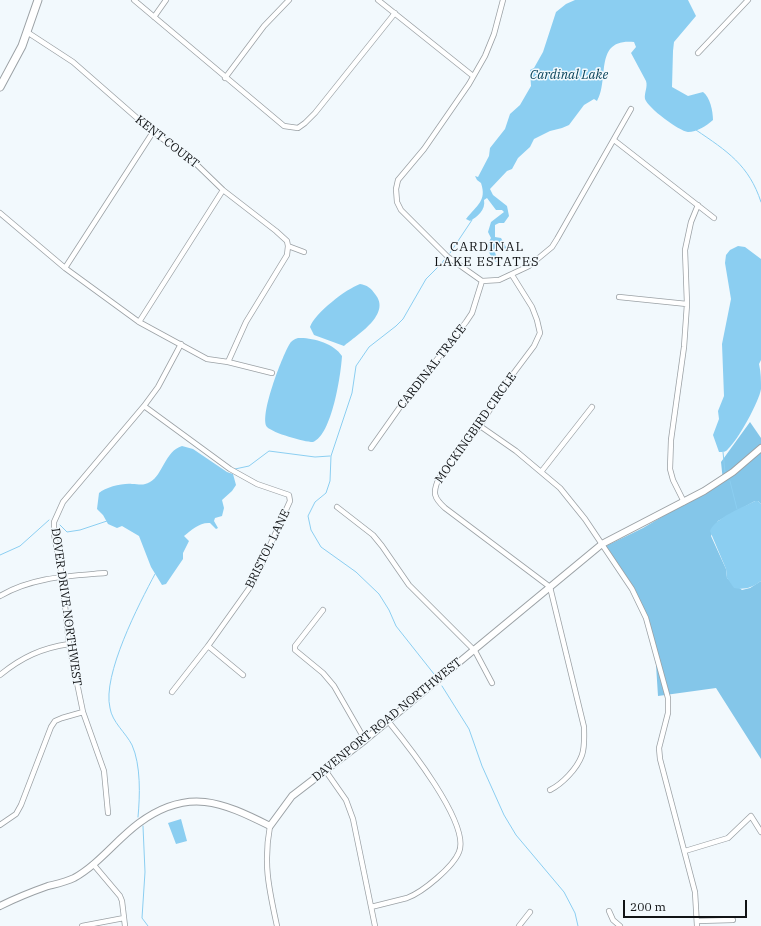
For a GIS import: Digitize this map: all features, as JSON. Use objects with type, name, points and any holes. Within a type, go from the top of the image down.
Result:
[{"type":"main road","points":[[0,87],[15,60],[38,0]]},
{"type":"street","points":[[134,0],[284,126],[298,128],[315,113],[395,13]]},
{"type":"street","points":[[154,16],[166,0]]},
{"type":"street","points":[[225,78],[264,26],[289,0]]},
{"type":"street","points":[[378,0],[473,76]]},
{"type":"street","points":[[503,0],[494,34],[486,56],[424,149],[403,173],[396,189],[397,202],[401,210],[448,257],[482,281],[499,280],[529,266],[552,247],[614,140],[630,109]]},
{"type":"street","points":[[698,53],[748,0]]},
{"type":"street","name":"KENT COURT","points":[[26,32],[73,62],[153,132],[192,160],[223,190],[276,231],[287,241],[288,246]]},
{"type":"street","points":[[65,268],[153,132]]},
{"type":"street","points":[[614,140],[714,218]]},
{"type":"street","points":[[139,322],[223,190]]},
{"type":"street","points":[[684,502],[673,480],[670,469],[671,440],[684,347],[687,304],[685,250],[691,222],[698,205]]},
{"type":"street","points":[[0,214],[65,268],[139,322],[207,359],[228,362],[272,374]]},
{"type":"street","points":[[228,362],[246,322],[288,255],[288,246],[304,252]]},
{"type":"street","name":"MOCKINGBIRD CIRCLE","points":[[512,275],[535,313],[540,333],[534,346],[504,386],[480,426],[439,478],[434,488],[436,500],[550,587]]},
{"type":"street","name":"CARDINAL TRACE","points":[[371,448],[400,407],[472,313],[482,281]]},
{"type":"street","points":[[618,297],[687,304]]},
{"type":"street","name":"DOVER DRIVE NORTHWEST","points":[[108,813],[104,771],[83,712],[69,644],[62,576],[54,534],[54,522],[56,512],[63,502],[144,406],[158,386],[181,344]]},
{"type":"street","name":"BRISTOL LANE","points":[[144,406],[230,469],[257,484],[290,495],[290,502],[253,583],[208,646]]},
{"type":"street","points":[[541,472],[592,407]]},
{"type":"street","points":[[480,426],[541,472],[568,498],[602,544],[632,589],[646,618],[668,698],[668,713],[659,748],[660,760],[695,892],[697,924],[733,920]]},
{"type":"street","name":"DAVENPORT ROAD NORTHWEST","points":[[270,826],[292,796],[365,740],[602,544],[684,502],[726,477],[761,448]]},
{"type":"street","points":[[337,507],[373,535],[388,552],[396,568],[409,585],[474,651],[492,683]]},
{"type":"street","points":[[0,596],[30,582],[62,576],[105,573]]},
{"type":"street","points":[[550,587],[584,727],[584,743],[581,756],[560,785],[550,790]]},
{"type":"street","points":[[323,610],[295,646],[295,650],[323,673],[334,686],[365,740]]},
{"type":"street","points":[[0,675],[32,653],[48,647],[69,644]]},
{"type":"street","points":[[172,692],[208,646],[243,675]]},
{"type":"street","points":[[0,825],[16,814],[51,727],[55,721],[83,712]]},
{"type":"street","points":[[372,907],[408,897],[420,891],[451,865],[460,851],[458,826],[428,774],[413,752],[388,721]]},
{"type":"street","points":[[325,770],[346,800],[353,819],[375,926]]},
{"type":"street","points":[[0,906],[16,897],[73,878],[94,864],[139,823],[161,810],[182,803],[200,801],[218,803],[233,808],[270,826],[267,844],[266,869],[277,926]]},
{"type":"street","points":[[685,851],[728,838],[751,816],[761,832]]},
{"type":"street","points":[[94,864],[117,892],[122,901],[125,926]]},
{"type":"street","points":[[609,911],[613,920],[620,926]]},
{"type":"street","points":[[519,926],[530,912]]},
{"type":"street","points":[[82,926],[124,918]]},
{"type":"shaded area","points":[[750,422],[761,438],[761,504],[758,501],[755,501],[718,521],[711,536],[726,569],[727,578],[742,590],[750,588],[761,581],[761,759],[716,688],[658,696],[655,649],[638,603],[606,546],[643,528],[723,481],[721,462]]},
{"type":"water","name":"Cardinal Lake","points":[[575,0],[688,0],[696,16],[674,42],[672,87],[688,96],[703,92],[708,97],[711,104],[713,120],[695,131],[688,132],[678,128],[664,118],[647,103],[645,99],[647,86],[646,81],[631,53],[636,47],[634,42],[621,42],[613,46],[608,53],[605,62],[601,92],[597,101],[594,99],[584,105],[569,125],[550,131],[534,139],[530,147],[518,158],[512,169],[507,171],[490,189],[493,195],[507,206],[509,216],[504,223],[495,225],[495,237],[501,238],[507,249],[498,247],[494,249],[498,262],[496,262],[491,257],[488,248],[491,238],[488,232],[491,222],[504,212],[502,210],[496,210],[487,198],[484,200],[484,207],[478,215],[470,221],[466,219],[482,199],[483,189],[481,183],[475,176],[478,177],[489,156],[490,148],[505,129],[510,114],[520,105],[531,86],[530,70],[534,68],[543,52],[556,12],[566,4]]},
{"type":"water","points":[[738,246],[745,247],[761,259],[761,360],[759,364],[761,373],[761,389],[752,411],[737,438],[726,451],[719,452],[713,435],[719,419],[718,411],[724,396],[722,344],[731,299],[725,263],[726,255],[730,250]]},
{"type":"water","points":[[360,284],[370,288],[379,302],[379,309],[371,323],[344,346],[314,335],[310,327],[318,315],[339,296]]},
{"type":"water","points":[[298,338],[316,340],[328,344],[342,356],[340,376],[330,416],[320,437],[313,442],[296,439],[275,432],[267,427],[265,421],[272,386],[281,361],[290,344],[293,340]]},
{"type":"water","points":[[182,446],[193,449],[227,472],[233,474],[236,485],[222,500],[224,508],[222,516],[215,518],[214,521],[218,528],[216,529],[210,523],[206,523],[196,527],[184,536],[189,541],[183,553],[183,559],[166,584],[162,585],[151,567],[139,536],[122,526],[117,528],[108,524],[103,515],[97,509],[99,493],[110,487],[119,485],[143,484],[150,482],[158,474],[172,453]]},
{"type":"water","points":[[755,501],[758,501],[761,504],[761,581],[748,588],[734,588],[727,578],[726,569],[710,531],[713,526],[723,517]]},
{"type":"water","points":[[181,819],[187,841],[176,844],[168,823]]},
{"type":"waterway","points":[[696,130],[736,160],[750,178],[761,202]]},
{"type":"waterway","points":[[450,253],[472,220]]},
{"type":"waterway","points":[[434,674],[396,626],[389,610],[379,594],[356,572],[321,547],[311,530],[308,516],[315,502],[326,493],[330,481],[331,456],[352,393],[356,366],[369,347],[403,319],[426,279],[444,260]]},
{"type":"waterway","points":[[235,469],[249,466],[269,451],[315,457],[330,456]]},
{"type":"waterway","points":[[723,452],[725,472]]},
{"type":"waterway","points":[[730,481],[737,509]]},
{"type":"waterway","points":[[0,555],[20,546],[49,520]]},
{"type":"waterway","points":[[60,525],[67,532],[80,530],[107,521]]},
{"type":"waterway","points":[[138,817],[139,790],[135,753],[132,745],[113,718],[110,708],[109,694],[111,677],[124,640],[140,603],[155,574]]},
{"type":"waterway","points":[[442,686],[469,729],[482,766],[504,815],[516,835],[564,892],[575,913],[578,926]]},
{"type":"waterway","points":[[143,826],[145,872],[142,918],[148,926]]},
{"type":"district","name":"CARDINAL LAKE ESTATES","points":[[487,254]]}]
